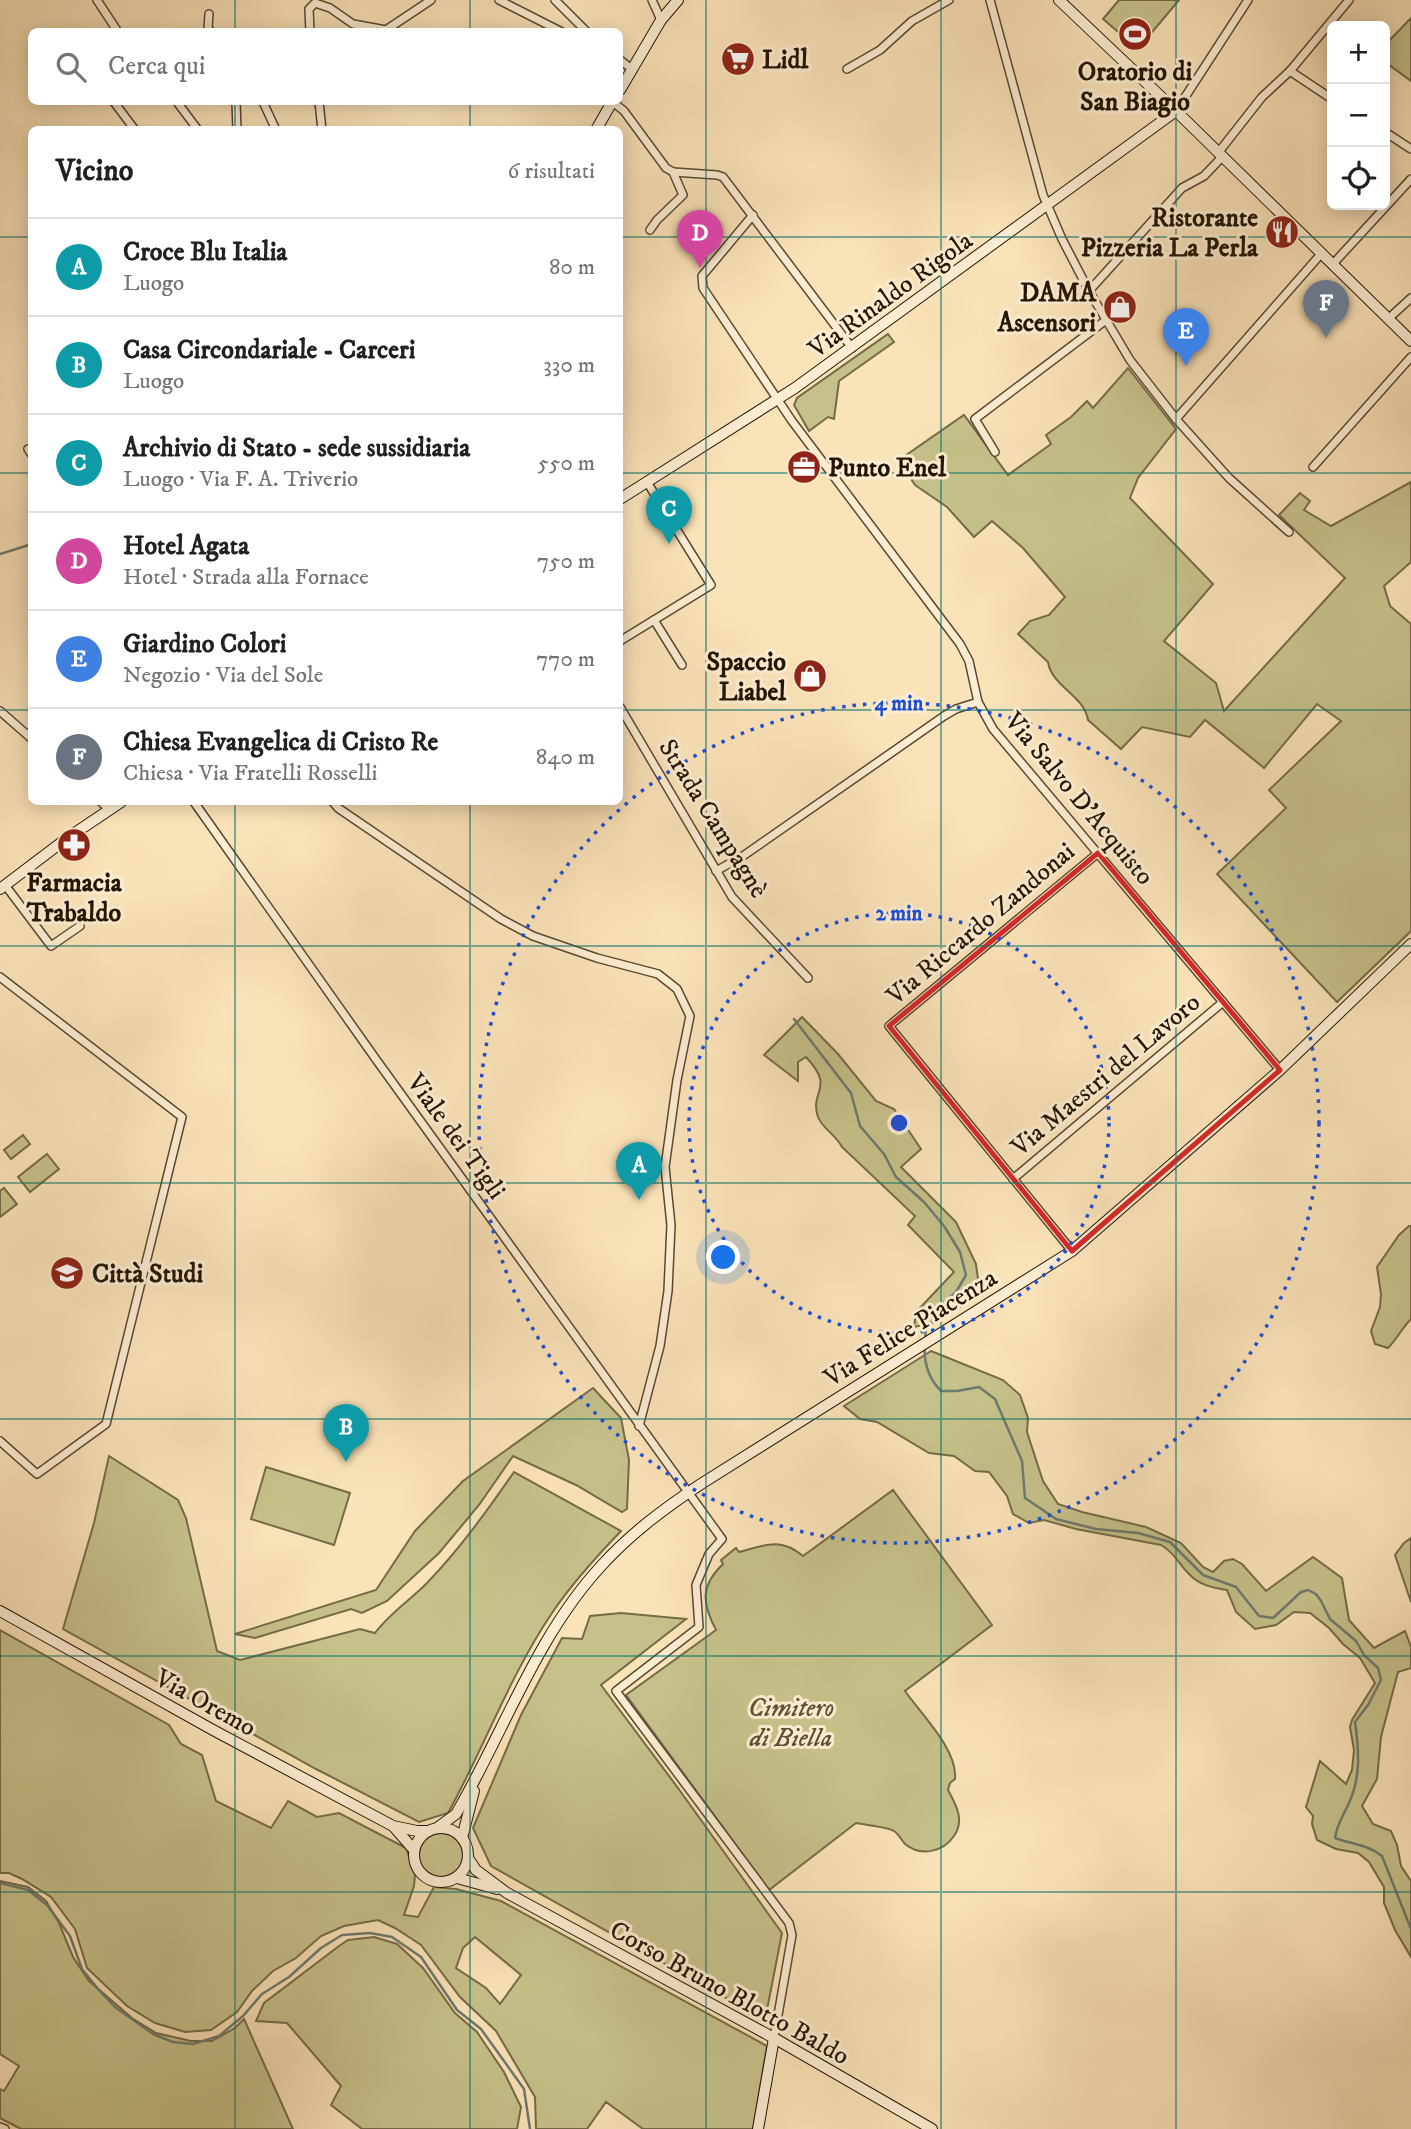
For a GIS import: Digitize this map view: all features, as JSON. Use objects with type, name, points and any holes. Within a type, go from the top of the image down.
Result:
[{"type":"street","points":[[97,0],[115,28]]},
{"type":"street","points":[[389,28],[431,0]]},
{"type":"street","points":[[499,0],[554,28]]},
{"type":"street","points":[[555,0],[583,28]]},
{"type":"street","points":[[652,0],[661,20]]},
{"type":"street","points":[[623,85],[661,20],[678,0]]},
{"type":"street","points":[[847,69],[880,50],[912,21],[948,0]]},
{"type":"street","points":[[990,0],[1047,206],[1089,291],[1130,360],[1176,419],[1229,478],[1289,532]]},
{"type":"street","points":[[1059,0],[1411,341]]},
{"type":"street","points":[[1176,111],[1248,0]]},
{"type":"street","points":[[1089,291],[1182,188],[1204,176],[1262,97],[1290,71],[1349,0]]},
{"type":"street","points":[[310,28],[309,9],[315,3],[330,8],[353,24],[375,28]]},
{"type":"street","points":[[209,14],[209,28]]},
{"type":"street","points":[[623,62],[632,69]]},
{"type":"street","points":[[1290,71],[1327,96]]},
{"type":"street","points":[[116,105],[132,126]]},
{"type":"street","points":[[179,105],[195,126]]},
{"type":"street","points":[[236,105],[237,126]]},
{"type":"street","points":[[264,105],[274,126]]},
{"type":"street","points":[[319,105],[322,126]]},
{"type":"street","points":[[598,126],[611,105]]},
{"type":"street","points":[[617,105],[666,168],[674,172],[717,175],[728,182],[852,348]]},
{"type":"street","name":"Via Rinaldo Rigola","points":[[623,497],[778,400],[1176,111]]},
{"type":"street","points":[[1390,135],[1411,149]]},
{"type":"street","points":[[650,230],[682,195],[674,172]]},
{"type":"street","points":[[1332,265],[1411,179]]},
{"type":"street","name":"Via Salvo D'Acquisto","points":[[752,215],[702,276],[701,281],[718,312],[778,400],[960,644],[969,661],[978,702],[1001,739],[1280,1070]]},
{"type":"street","points":[[1176,419],[1321,254]]},
{"type":"street","points":[[1388,319],[1411,298]]},
{"type":"street","points":[[995,452],[975,419],[1106,320]]},
{"type":"street","points":[[1313,467],[1411,357]]},
{"type":"street","points":[[623,638],[711,585],[647,482]]},
{"type":"street","points":[[654,620],[682,665]]},
{"type":"street","points":[[716,871],[743,856],[944,716],[978,702]]},
{"type":"street","points":[[0,711],[28,736]]},
{"type":"street","name":"Strada Campagnè","points":[[623,712],[732,897],[808,978]]},
{"type":"street","points":[[104,805],[109,809]]},
{"type":"street","points":[[80,926],[51,946],[3,887],[116,805]]},
{"type":"street","name":"Viale dei Tigli","points":[[196,805],[722,1539],[709,1554],[696,1585],[699,1626],[616,1691],[789,1923],[792,1936],[774,2038]]},
{"type":"street","points":[[336,805],[501,919],[522,930],[597,958],[658,974],[677,989],[690,1016],[677,1080],[665,1167],[671,1224],[668,1291],[660,1346],[646,1408],[639,1426]]},
{"type":"street","name":"Via Riccardo Zandonai","points":[[1013,1179],[889,1026],[1098,853]]},
{"type":"street","name":"Via Felice Piacenza","points":[[433,1830],[456,1814],[544,1646],[570,1605],[601,1566],[644,1523],[688,1492],[935,1335],[1072,1251],[1280,1070],[1411,944]]},
{"type":"street","points":[[0,976],[181,1117],[106,1424],[37,1474],[0,1441]]},
{"type":"street","name":"Via Maestri del Lavoro","points":[[1013,1179],[1223,1002]]},
{"type":"street","points":[[1013,1179],[1072,1251]]},
{"type":"street","name":"Via Oremo","points":[[0,1611],[213,1730],[393,1826],[417,1832],[433,1830]]},
{"type":"street","name":"Via Felice Piacenza","points":[[462,1838],[477,1777]]},
{"type":"street","name":"Via Oremo","points":[[393,1826],[414,1850]]},
{"type":"street","points":[[433,1830],[451,1830],[462,1838],[468,1851],[467,1866],[457,1878],[441,1883],[426,1878],[416,1866],[414,1850],[422,1836],[433,1830]]},
{"type":"street","name":"Corso Bruno Blotto Baldo","points":[[468,1858],[476,1870],[507,1893],[774,2038],[932,2129]]},
{"type":"street","name":"Corso Bruno Blotto Baldo","points":[[457,1878],[507,1893]]},
{"type":"street","points":[[758,2129],[774,2038]]},
{"type":"highlighted area","points":[[1098,853],[1280,1070],[1072,1251],[889,1026]]},
{"type":"green space","name":"Oratorio di San Biagio","points":[[1119,0],[1179,0],[1138,49],[1103,19]]},
{"type":"green space","points":[[1411,18],[1411,81],[1390,66],[1390,40]]},
{"type":"green space","points":[[888,334],[894,342],[839,381],[834,419],[828,417],[809,431],[794,405],[797,398]]},
{"type":"green space","points":[[1128,368],[1176,429],[1138,478],[1130,498],[1213,584],[1164,641],[1216,683],[1224,711],[1345,578],[1279,515],[1300,493],[1310,501],[1304,510],[1331,526],[1411,482],[1411,562],[1384,586],[1390,606],[1411,624],[1411,931],[1337,1002],[1217,874],[1286,808],[1269,790],[1341,721],[1317,704],[1264,768],[1205,720],[1190,737],[1142,727],[1121,749],[1088,720],[1081,704],[1055,678],[1048,662],[1018,634],[1030,621],[1049,615],[1065,597],[1023,548],[992,521],[974,537],[947,507],[915,485],[899,460],[964,415],[1008,475],[1051,444],[1046,435],[1071,417],[1087,401],[1093,408]]},
{"type":"green space","points":[[802,1017],[838,1054],[876,1101],[894,1109],[921,1149],[901,1167],[956,1222],[976,1264],[980,1294],[937,1322],[914,1327],[916,1312],[954,1272],[908,1225],[915,1216],[842,1147],[820,1121],[816,1108],[821,1083],[815,1068],[806,1057],[798,1062],[798,1081],[764,1055]]},
{"type":"green space","points":[[23,1135],[30,1144],[11,1159],[4,1150]]},
{"type":"green space","points":[[47,1154],[59,1169],[30,1192],[18,1177]]},
{"type":"green space","points":[[4,1188],[17,1204],[0,1217],[0,1191]]},
{"type":"green space","points":[[1409,1226],[1411,1319],[1388,1348],[1375,1344],[1371,1331],[1380,1307],[1377,1267],[1399,1235]]},
{"type":"green space","points":[[931,1351],[1003,1380],[1020,1395],[1028,1418],[1027,1432],[1043,1481],[1058,1504],[1146,1527],[1181,1543],[1203,1567],[1213,1572],[1224,1561],[1233,1559],[1242,1564],[1266,1591],[1313,1557],[1342,1578],[1349,1620],[1374,1648],[1405,1631],[1411,1647],[1411,1668],[1398,1672],[1381,1737],[1377,1779],[1362,1806],[1373,1824],[1391,1831],[1401,1866],[1411,1881],[1411,1957],[1395,1930],[1384,1903],[1384,1887],[1369,1862],[1358,1853],[1336,1849],[1317,1840],[1312,1824],[1313,1816],[1306,1807],[1320,1761],[1346,1784],[1352,1770],[1354,1750],[1350,1727],[1375,1683],[1360,1658],[1310,1613],[1294,1612],[1276,1625],[1255,1629],[1236,1612],[1227,1590],[1197,1581],[1170,1551],[1161,1545],[1076,1529],[1044,1520],[1029,1523],[1013,1514],[1007,1496],[989,1472],[975,1471],[954,1456],[929,1453],[877,1422],[860,1419],[844,1406]]},
{"type":"green space","points":[[593,1388],[621,1418],[629,1460],[627,1509],[622,1512],[576,1485],[513,1456],[479,1505],[439,1553],[387,1601],[362,1613],[351,1609],[255,1638],[235,1634],[376,1590],[415,1531],[463,1481]]},
{"type":"green space","points":[[109,1456],[178,1500],[186,1518],[217,1651],[240,1660],[360,1629],[375,1633],[450,1558],[514,1472],[621,1531],[568,1591],[537,1637],[448,1813],[419,1822],[316,1769],[63,1629],[94,1523]]},
{"type":"green space","points":[[266,1467],[350,1493],[334,1545],[251,1519]]},
{"type":"green space","name":"Cimitero di Biella","points":[[893,1490],[992,1625],[905,1691],[951,1756],[955,1779],[948,1790],[958,1813],[959,1824],[954,1836],[944,1846],[925,1851],[911,1848],[891,1830],[856,1823],[769,1890],[626,1695],[716,1630],[706,1603],[707,1587],[723,1564],[721,1560],[736,1548],[739,1552],[779,1544],[803,1556]]},
{"type":"green space","points":[[1411,1538],[1411,1602],[1395,1555]]},
{"type":"green space","points":[[621,1613],[686,1619],[601,1685],[782,1933],[765,2020],[491,1866],[473,1828],[521,1715],[562,1638],[582,1639],[590,1616]]},
{"type":"green space","points":[[0,1630],[169,1725],[181,1744],[202,1755],[216,1801],[271,1828],[288,1801],[317,1817],[339,1813],[406,1848],[415,1875],[404,1915],[418,1917],[434,1887],[456,1889],[501,1901],[767,2046],[753,2129],[643,2129],[606,2102],[587,2129],[536,2129],[535,2097],[496,2031],[460,1997],[421,1945],[378,1920],[344,1926],[321,1936],[296,1958],[273,1971],[252,1991],[237,2012],[211,2030],[185,2032],[155,2023],[127,2006],[87,1968],[75,1929],[51,1897],[22,1879],[9,1873],[0,1873]],"holes":[[[475,1937],[521,1975],[500,2004],[486,1988],[456,1968],[463,1948]]]},
{"type":"green space","points":[[441,1833],[457,1839],[463,1855],[457,1871],[441,1877],[425,1871],[419,1855],[425,1839]]},
{"type":"green space","points":[[0,1881],[28,1887],[46,1901],[59,1923],[73,1957],[89,1981],[132,2018],[156,2033],[191,2041],[212,2041],[235,2028],[244,2019],[293,2129],[21,2129],[0,2118],[0,2089],[4,2091],[19,2066],[0,2054]]},
{"type":"green space","points":[[374,1937],[397,1944],[423,1968],[455,2013],[477,2032],[504,2072],[521,2107],[517,2129],[362,2129],[331,2105],[341,2086],[287,2023],[256,2021],[264,2003],[339,1946],[348,1940]]},
{"type":"waterway","points":[[0,554],[28,545]]},
{"type":"waterway","points":[[794,1019],[851,1093],[860,1126],[884,1154],[896,1177],[924,1202],[944,1226],[960,1252],[966,1275],[956,1292],[927,1318],[925,1339]]},
{"type":"waterway","points":[[925,1346],[928,1370],[941,1391],[979,1387],[995,1399],[1022,1461],[1025,1498],[1056,1519],[1096,1529],[1138,1533],[1170,1542],[1203,1575],[1236,1587],[1259,1616],[1273,1618],[1301,1592],[1308,1590],[1316,1594],[1330,1619],[1356,1641],[1364,1655],[1378,1668],[1381,1680],[1368,1705],[1355,1722],[1358,1753],[1356,1783],[1335,1838],[1366,1847],[1382,1856],[1411,1929]]},
{"type":"waterway","points":[[0,1883],[28,1890],[47,1905],[70,1936],[82,1969],[98,1989],[115,2007],[153,2034],[173,2042],[193,2044],[219,2036],[243,2016],[262,1994],[289,1977],[321,1948],[342,1935],[370,1933],[392,1937],[421,1957],[457,2010],[481,2029],[524,2089],[530,2129]]},
{"type":"place","name":"Oratorio di San Biagio","points":[[1135,34]]},
{"type":"place","name":"Lidl","points":[[738,59]]},
{"type":"place","name":"Ristorante Pizzeria La Perla","points":[[1282,232]]},
{"type":"place","name":"Hotel Agata","points":[[700,268]]},
{"type":"place","name":"DAMA Ascensori","points":[[1120,307]]},
{"type":"place","name":"Chiesa Evangelica di Cristo Re","points":[[1326,338]]},
{"type":"place","name":"Giardino Colori","points":[[1186,366]]},
{"type":"place","name":"Punto Enel","points":[[804,467]]},
{"type":"place","name":"Archivio di Stato - sede sussidiaria","points":[[669,544]]},
{"type":"place","name":"Spaccio Liabel","points":[[810,676]]},
{"type":"place","name":"Farmacia Trabaldo","points":[[74,845]]},
{"type":"place","name":"Croce Blu Italia","points":[[639,1200]]},
{"type":"place","name":"Città Studi","points":[[67,1273]]},
{"type":"place","name":"Casa Circondariale - Carceri","points":[[346,1462]]}]
